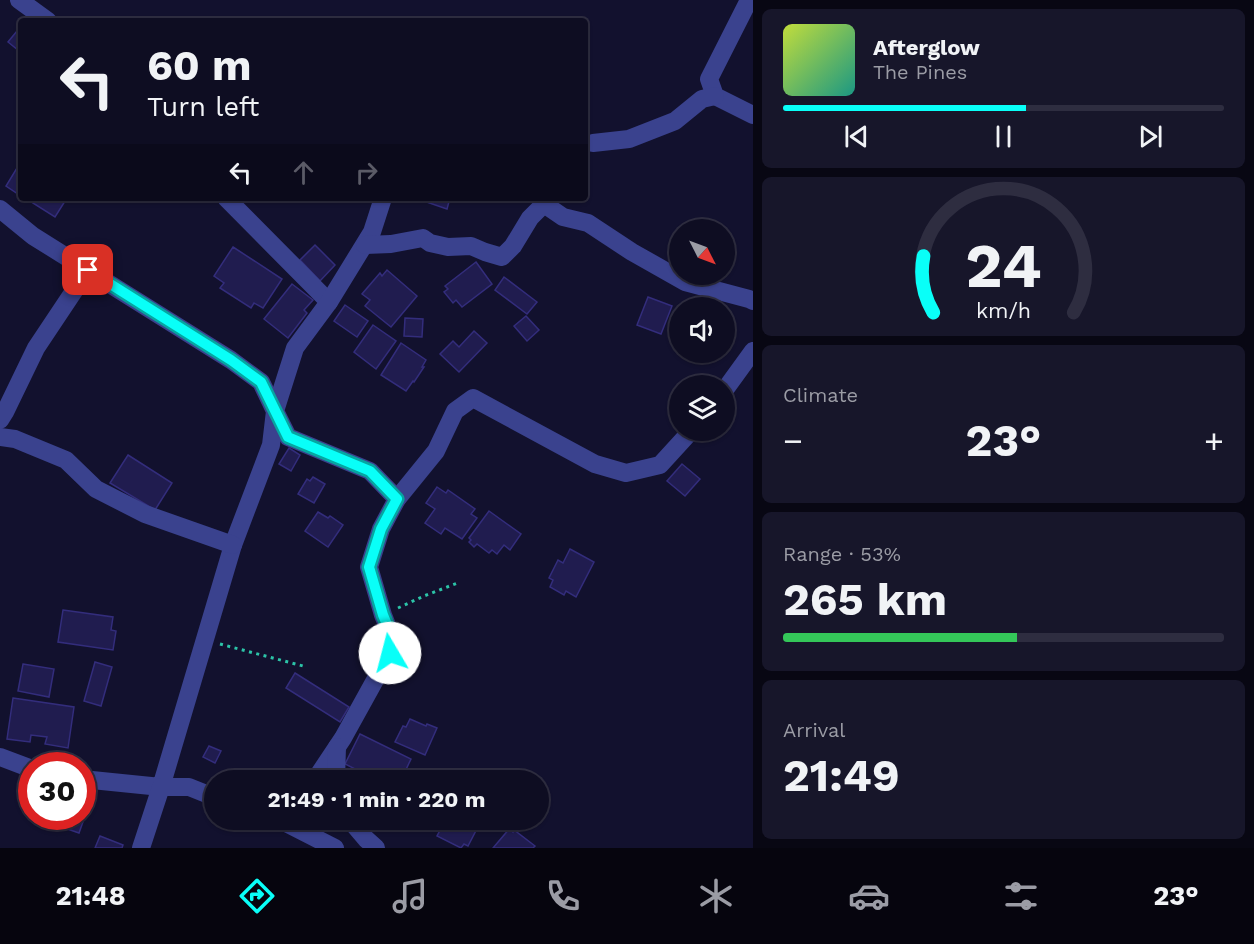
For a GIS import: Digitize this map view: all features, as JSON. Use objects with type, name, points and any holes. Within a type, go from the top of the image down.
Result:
[{"type":"street","points":[[19,0],[44,18]]},
{"type":"street","points":[[715,96],[709,79],[749,0]]},
{"type":"street","points":[[592,143],[628,139],[675,121],[702,99],[715,96],[753,116]]},
{"type":"street","points":[[229,201],[329,302]]},
{"type":"street","points":[[141,848],[233,545],[271,445],[275,411],[295,348],[329,302],[372,232],[382,201]]},
{"type":"street","points":[[364,245],[391,244],[423,238],[430,243],[448,247],[471,246],[502,257],[513,246],[530,218],[544,204],[563,217],[588,223],[632,252],[685,282],[753,301]]},
{"type":"street","points":[[0,209],[33,236],[231,360],[261,382],[288,437],[370,471],[397,499]]},
{"type":"street","points":[[0,420],[36,348],[88,270]]},
{"type":"street","points":[[735,376],[753,351]]},
{"type":"street","points":[[322,770],[390,653],[391,634],[369,567],[381,529],[397,499],[436,451],[455,411],[473,398],[595,464],[626,473],[660,465],[682,441]]},
{"type":"street","points":[[0,437],[15,439],[66,460],[96,489],[145,514],[233,545]]},
{"type":"street","points":[[336,770],[337,747]]},
{"type":"street","points":[[0,757],[18,764]]},
{"type":"street","points":[[96,780],[160,787],[189,787],[204,794]]},
{"type":"street","points":[[302,830],[335,848]]},
{"type":"street","points":[[358,830],[376,848]]},
{"type":"path","points":[[383,615],[460,582]]},
{"type":"path","points":[[204,639],[303,666]]},
{"type":"building","points":[[17,31],[18,32],[18,50],[8,42]]},
{"type":"building","points":[[18,166],[18,194],[6,186]]},
{"type":"building","points":[[30,201],[65,201],[55,217]]},
{"type":"building","points":[[424,201],[449,201],[447,209]]},
{"type":"building","points":[[315,245],[335,265],[320,281],[300,260]]},
{"type":"building","points":[[233,247],[282,279],[263,308],[254,303],[251,308],[220,288],[224,283],[214,276]]},
{"type":"building","points":[[476,262],[492,284],[462,307],[456,300],[453,303],[444,292],[448,289],[445,286]]},
{"type":"building","points":[[387,270],[417,296],[391,327],[365,306],[370,300],[362,294],[380,273],[382,276]]},
{"type":"building","points":[[504,277],[537,302],[527,314],[495,290]]},
{"type":"building","points":[[292,284],[313,300],[304,310],[307,313],[288,338],[264,319]]},
{"type":"building","points":[[648,297],[669,305],[669,314],[661,334],[637,325]]},
{"type":"building","points":[[345,305],[368,321],[357,337],[334,321]]},
{"type":"building","points":[[526,316],[539,330],[527,341],[514,326]]},
{"type":"building","points":[[405,318],[423,319],[422,337],[404,336]]},
{"type":"building","points":[[373,325],[396,341],[376,369],[354,352]]},
{"type":"building","points":[[474,331],[487,343],[459,372],[440,354],[453,341],[459,347]]},
{"type":"building","points":[[401,343],[426,360],[422,367],[424,367],[406,391],[381,375]]},
{"type":"building","points":[[289,448],[300,455],[291,471],[279,464]]},
{"type":"building","points":[[128,455],[172,483],[155,510],[110,483]]},
{"type":"building","points":[[682,464],[700,479],[685,496],[667,481]]},
{"type":"building","points":[[313,477],[325,484],[314,503],[298,494],[307,479],[310,481]]},
{"type":"building","points":[[437,487],[446,493],[448,490],[475,509],[471,514],[477,518],[462,539],[445,528],[441,534],[425,523],[435,509],[426,503]]},
{"type":"building","points":[[489,511],[521,534],[510,550],[504,545],[497,554],[492,550],[489,553],[477,544],[474,547],[469,542],[471,540],[469,538]]},
{"type":"building","points":[[318,512],[328,518],[330,516],[343,525],[328,547],[305,531]]},
{"type":"building","points":[[570,549],[594,562],[576,597],[566,591],[564,595],[550,587],[553,580],[549,578],[558,560],[563,563]]},
{"type":"building","points":[[63,610],[113,617],[111,630],[116,631],[113,650],[58,642]]},
{"type":"building","points":[[95,662],[112,667],[101,706],[84,701]]},
{"type":"building","points":[[23,664],[54,669],[49,697],[18,691]]},
{"type":"building","points":[[295,673],[349,707],[340,722],[286,688]]},
{"type":"building","points":[[13,698],[74,707],[68,748],[45,744],[47,737],[31,735],[30,742],[7,739]]},
{"type":"building","points":[[410,719],[437,728],[425,755],[395,742],[403,726],[406,727]]},
{"type":"building","points":[[360,734],[411,759],[406,770],[357,770],[345,764]]},
{"type":"building","points":[[209,746],[221,751],[215,763],[203,757]]},
{"type":"building","points":[[440,830],[476,830],[468,846],[464,844],[461,848],[437,836]]},
{"type":"building","points":[[508,830],[513,832],[514,830],[535,846],[533,848],[493,848]]},
{"type":"building","points":[[100,836],[123,845],[122,848],[95,848]]},
{"type":"route","points":[[88,270],[231,360],[261,382],[288,437],[370,471],[397,499],[381,529],[369,567],[391,634],[390,653]]}]
